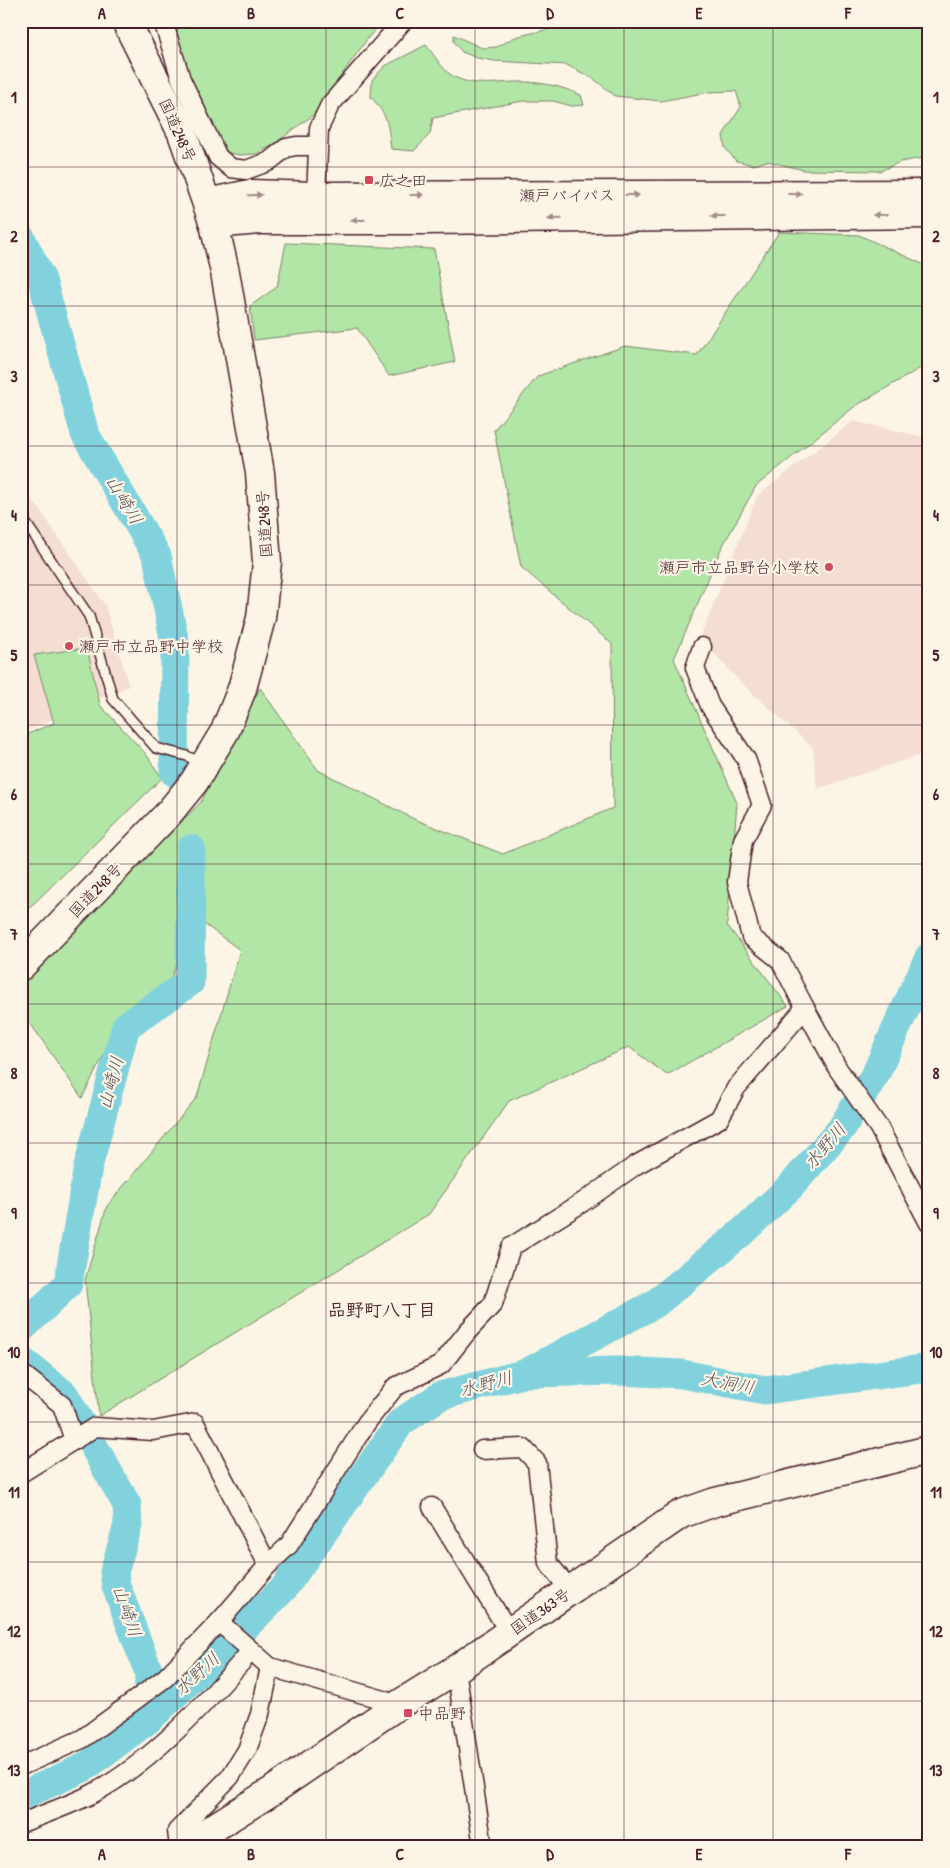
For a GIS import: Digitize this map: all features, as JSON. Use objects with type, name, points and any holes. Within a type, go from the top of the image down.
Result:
[{"type":"highway","name":"国道248号","points":[[21,966],[168,814],[194,782],[195,760],[225,731],[242,689],[261,618],[267,562],[260,473],[225,272],[211,213],[182,133],[126,21]]},
{"type":"highway","name":"瀬戸バイパス","points":[[211,213],[250,194],[316,196],[929,194]]},
{"type":"highway","name":"瀬戸バイパス","points":[[211,213],[258,220],[929,214]]},
{"type":"highway","name":"国道363号","points":[[181,1847],[272,1791],[395,1707],[456,1669],[681,1514],[723,1500],[929,1450]]},
{"type":"street","points":[[163,21],[181,78],[218,156],[231,168],[246,170],[258,166],[268,162],[286,148],[318,146]]},
{"type":"street","points":[[316,196],[319,128],[330,105],[403,21]]},
{"type":"street","points":[[702,647],[695,668],[710,706],[746,759],[762,805],[743,840],[737,882],[752,938],[780,960],[838,1069],[879,1128],[929,1223]]},
{"type":"street","points":[[21,1766],[82,1739],[165,1678],[268,1565],[289,1545],[367,1422],[395,1387],[441,1365],[467,1332],[494,1304],[511,1247],[583,1202],[636,1165],[719,1119],[736,1088],[804,1008]]},
{"type":"street","points":[[21,1373],[62,1405],[74,1440]]},
{"type":"street","points":[[21,1473],[95,1427],[153,1431],[196,1422],[268,1565]]},
{"type":"street","points":[[482,1450],[523,1448],[537,1463],[548,1563],[570,1590]]},
{"type":"street","points":[[432,1506],[510,1632]]},
{"type":"street","points":[[218,1622],[270,1667],[384,1700],[395,1707]]},
{"type":"street","points":[[21,1823],[92,1794],[125,1774],[210,1698],[251,1651]]},
{"type":"street","points":[[181,1847],[177,1831],[230,1777],[247,1750],[260,1714],[270,1667]]},
{"type":"street","points":[[456,1669],[483,1847]]},
{"type":"lane","points":[[21,516],[90,616],[113,699],[156,748],[195,760]]},
{"type":"shaded area","name":"瀬戸市立品野台小学校","points":[[853,421],[929,438],[929,752],[817,789],[813,748],[739,681],[700,638],[757,496]]},
{"type":"shaded area","name":"瀬戸市立品野中学校","points":[[21,494],[34,501],[105,605],[129,686],[21,733]]},
{"type":"green space","points":[[166,21],[383,21],[368,38],[313,115],[273,145],[256,154],[240,155],[224,152],[208,127]]},
{"type":"green space","points":[[606,21],[929,21],[929,157],[900,162],[880,171],[804,170],[767,161],[754,165],[736,161],[725,148],[723,135],[741,107],[736,91],[709,92],[661,101],[615,96],[594,79],[567,65],[494,61],[477,58],[462,52],[454,42],[454,35],[482,48],[497,47],[515,37],[575,23],[599,23]]},
{"type":"green space","points":[[426,45],[451,75],[460,79],[478,83],[526,82],[547,84],[581,95],[584,105],[572,106],[553,101],[523,101],[433,118],[430,134],[414,151],[391,149],[384,115],[371,97],[372,80],[385,66]]},
{"type":"green space","points":[[779,232],[859,235],[929,267],[929,363],[854,407],[756,486],[721,549],[674,659],[737,803],[727,925],[788,1006],[667,1075],[629,1047],[509,1101],[429,1214],[99,1416],[85,1280],[107,1206],[197,1097],[240,950],[193,916],[169,985],[118,1027],[82,1098],[21,1010],[21,985],[201,802],[260,688],[318,770],[414,819],[503,854],[613,808],[612,644],[521,567],[494,430],[538,376],[625,346],[697,355]]},
{"type":"green space","points":[[286,243],[434,249],[455,362],[389,376],[357,328],[254,340],[250,306],[277,287]]},
{"type":"green space","points":[[87,648],[100,705],[146,754],[162,778],[21,916],[21,737],[54,723],[34,655]]},
{"type":"waterway","name":"山崎川","points":[[21,238],[42,280],[85,434],[157,556],[175,643],[174,772]]},
{"type":"waterway","name":"山崎川","points":[[21,1329],[68,1284],[88,1167],[126,1026],[190,982],[191,849]]},
{"type":"waterway","name":"水野川","points":[[21,1796],[85,1767],[148,1720],[225,1647],[284,1588],[401,1422],[440,1396],[526,1373],[656,1303],[741,1233],[791,1186],[841,1129],[876,1073],[929,957]]},
{"type":"waterway","name":"山崎川","points":[[21,1360],[64,1394],[127,1505],[128,1525],[114,1572],[116,1586],[149,1673],[148,1718]]},
{"type":"waterway","name":"大洞川","points":[[530,1373],[618,1371],[682,1374],[765,1390],[929,1368]]},
{"type":"place","name":"広之田","points":[[369,180]]},
{"type":"place","name":"瀬戸市立品野台小学校","points":[[829,567]]},
{"type":"place","name":"瀬戸市立品野中学校","points":[[69,646]]},
{"type":"place","name":"中品野","points":[[408,1713]]},
{"type":"district","name":"品野町八丁目","points":[[382,1310]]}]
